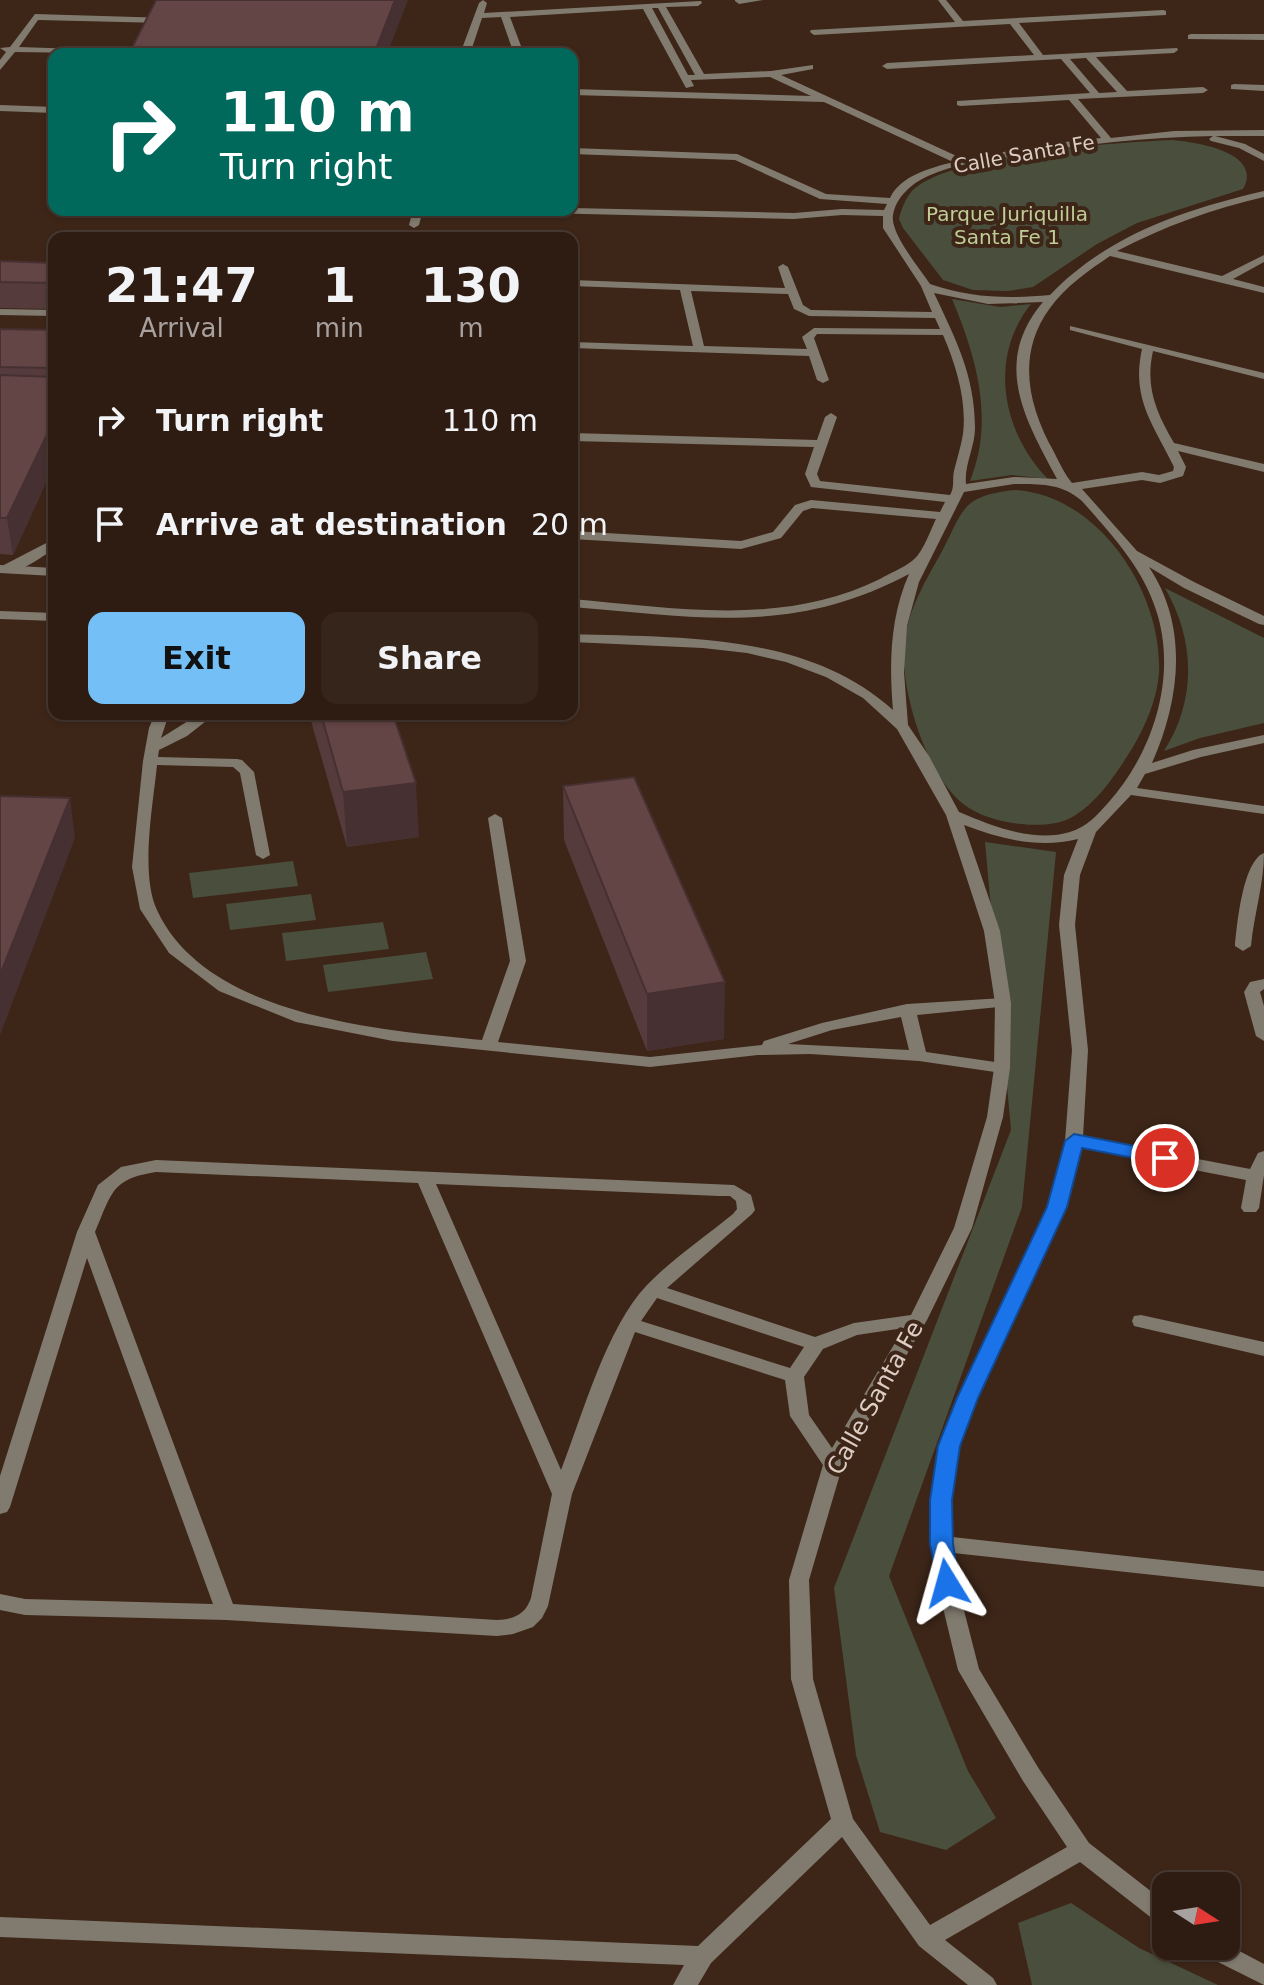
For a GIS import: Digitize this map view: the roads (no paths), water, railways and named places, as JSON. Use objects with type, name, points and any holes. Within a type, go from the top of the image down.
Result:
[{"type":"street","points":[[739,1],[759,0]]},
{"type":"street","points":[[942,0],[961,24]]},
{"type":"street","points":[[467,48],[483,3]]},
{"type":"street","points":[[478,16],[698,3]]},
{"type":"street","points":[[646,6],[693,95]]},
{"type":"street","points":[[661,6],[701,77]]},
{"type":"street","points":[[814,32],[1163,13]]},
{"type":"street","points":[[505,15],[517,48]]},
{"type":"street","points":[[0,67],[35,17],[169,21],[151,48]]},
{"type":"street","points":[[1012,21],[1040,57]]},
{"type":"street","points":[[1191,37],[1264,37]]},
{"type":"street","points":[[0,49],[48,51]]},
{"type":"street","points":[[887,66],[1174,50]]},
{"type":"street","points":[[1089,55],[1125,95]]},
{"type":"street","points":[[1063,56],[1097,96]]},
{"type":"street","points":[[685,78],[771,74],[810,67]]},
{"type":"street","points":[[771,74],[962,162]]},
{"type":"street","points":[[1234,87],[1264,88]]},
{"type":"street","points":[[960,103],[1203,90]]},
{"type":"street","points":[[578,92],[825,99]]},
{"type":"street","points":[[1071,97],[1107,139]]},
{"type":"street","points":[[0,108],[48,110]]},
{"type":"street","name":"Calle Santa Fe","points":[[892,201],[898,192],[923,174],[962,162],[1107,139],[1174,134],[1264,133]]},
{"type":"street","points":[[1174,134],[1242,146],[1264,158]]},
{"type":"street","points":[[578,151],[737,157],[814,193],[835,198],[892,201],[888,228],[926,286],[960,361],[968,404],[969,433],[956,494],[917,564],[901,613],[895,670],[901,726]]},
{"type":"street","points":[[1249,197],[1264,187]]},
{"type":"street","points":[[1152,1905],[1081,1850],[1031,1775],[969,1670],[947,1583],[941,1500],[949,1446],[967,1398],[1057,1207],[1074,1141],[1080,1050],[1067,925],[1072,875],[1089,830],[1130,791],[1159,730],[1170,682],[1169,633],[1155,587],[1129,550],[1073,489],[1036,432],[1027,410],[1022,358],[1028,335],[1050,298],[1065,283],[1108,252],[1186,218],[1264,194]]},
{"type":"street","points":[[578,211],[794,216],[888,213]]},
{"type":"street","points":[[414,225],[416,216]]},
{"type":"street","points":[[1108,252],[1264,290]]},
{"type":"street","points":[[1223,280],[1264,258]]},
{"type":"street","points":[[783,267],[798,307],[809,313],[941,315]]},
{"type":"street","points":[[578,283],[791,291]]},
{"type":"street","points":[[926,286],[963,298],[985,301],[1050,298]]},
{"type":"street","points":[[685,287],[699,349]]},
{"type":"street","points":[[0,312],[48,313]]},
{"type":"street","points":[[1074,328],[1264,376]]},
{"type":"street","points":[[823,380],[808,337],[819,330],[947,332]]},
{"type":"street","points":[[578,345],[813,353]]},
{"type":"street","points":[[831,417],[811,474],[815,484],[956,494],[1008,481],[1073,489],[1158,486],[1160,479],[1179,473],[1180,467],[1146,405],[1143,366],[1148,347]]},
{"type":"street","points":[[578,437],[821,444]]},
{"type":"street","points":[[1171,446],[1264,468]]},
{"type":"street","points":[[578,535],[741,545],[777,535],[799,508],[811,504],[945,516]]},
{"type":"street","points":[[2,569],[28,560],[48,547]]},
{"type":"street","points":[[1129,550],[1189,585],[1264,621]]},
{"type":"street","points":[[578,603],[726,613],[783,611],[833,602],[877,586],[917,564]]},
{"type":"street","points":[[2,569],[48,572]]},
{"type":"street","points":[[0,615],[48,617]]},
{"type":"street","points":[[578,638],[721,645],[777,655],[827,674],[862,694],[901,726]]},
{"type":"street","points":[[160,720],[151,754],[140,867],[148,909],[175,950],[225,988],[302,1019],[393,1036],[650,1062],[758,1050],[842,1050],[919,1056],[1002,1068]]},
{"type":"street","points":[[151,754],[200,720]]},
{"type":"street","name":"Calle Santa Fe","points":[[901,726],[953,815],[992,931],[1003,1003],[1002,1068],[995,1117],[963,1228],[918,1320],[833,1464],[799,1580],[802,1679],[843,1822],[927,1939],[985,1985]]},
{"type":"street","points":[[1140,771],[1198,753],[1264,739]]},
{"type":"street","points":[[151,754],[237,763],[242,767],[247,772],[263,855]]},
{"type":"street","points":[[1130,791],[1264,810]]},
{"type":"street","points":[[953,815],[1016,837],[1058,837],[1089,830]]},
{"type":"street","points":[[489,1044],[518,961],[495,818]]},
{"type":"street","points":[[1243,946],[1254,877],[1264,857]]},
{"type":"street","points":[[1264,984],[1256,985],[1252,992],[1264,1036]]},
{"type":"street","points":[[758,1050],[815,1027],[907,1009],[1003,1003]]},
{"type":"street","points":[[907,1009],[919,1056]]},
{"type":"street","points":[[1074,1141],[1255,1176]]},
{"type":"street","points":[[1250,1208],[1255,1176],[1264,1157]]},
{"type":"street","points":[[0,1507],[86,1232],[107,1185],[127,1171],[141,1167],[719,1190],[734,1191],[745,1199],[746,1210],[739,1218],[653,1290],[629,1324],[562,1494],[537,1613],[527,1622],[514,1627],[226,1612],[25,1607],[0,1602]]},
{"type":"street","points":[[425,1179],[562,1494]]},
{"type":"street","points":[[86,1232],[226,1612]]},
{"type":"street","points":[[653,1290],[816,1344]]},
{"type":"street","points":[[833,1464],[800,1416],[794,1376],[816,1344],[854,1329],[918,1320]]},
{"type":"street","points":[[1141,1321],[1264,1349]]},
{"type":"street","points":[[629,1324],[794,1376]]},
{"type":"street","points":[[942,1544],[1264,1579]]},
{"type":"street","points":[[685,1985],[703,1956],[843,1822]]},
{"type":"street","points":[[927,1939],[1081,1850]]},
{"type":"street","points":[[0,1927],[703,1956]]},
{"type":"street","points":[[1235,1960],[1264,1975]]},
{"type":"park label","name":"Parque Juriquilla Santa Fe 1","points":[[1007,226]]}]
